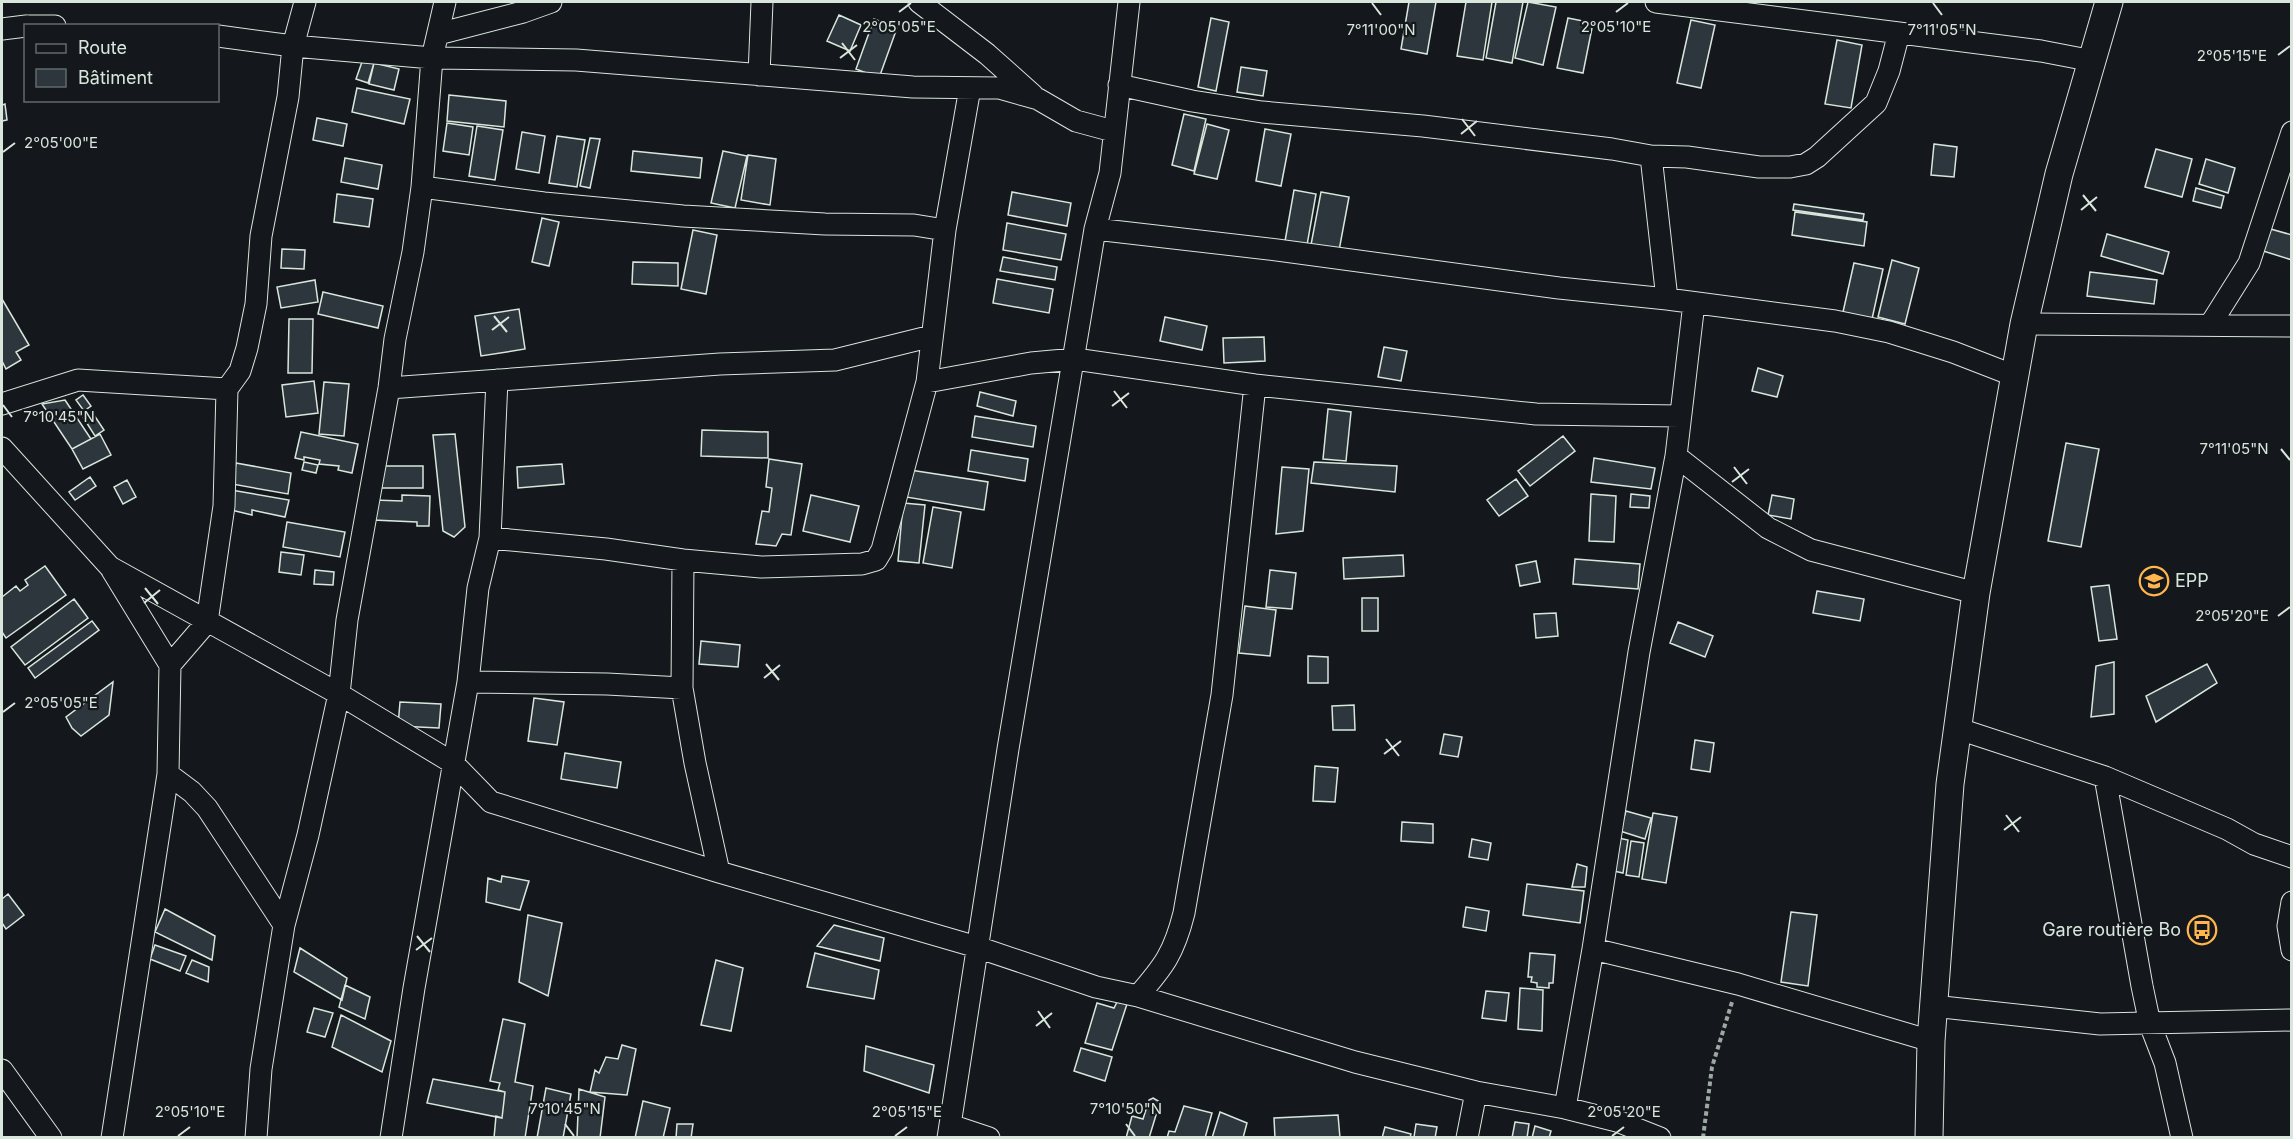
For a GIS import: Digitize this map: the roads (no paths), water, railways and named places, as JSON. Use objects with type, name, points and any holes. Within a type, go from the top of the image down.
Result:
[{"type":"main road","points":[[1929,1137],[1933,1006],[1950,784],[1976,593],[2024,324],[2059,174],[2109,2]]},
{"type":"street","points":[[170,665],[207,622],[224,506],[226,389],[240,371],[254,315],[261,236],[286,106],[293,46],[305,2]]},
{"type":"street","points":[[256,1137],[261,1069],[284,925],[308,836],[339,694],[347,620],[389,388],[395,339],[413,252],[422,187],[432,58],[445,2]]},
{"type":"street","points":[[438,34],[523,12],[551,2]]},
{"type":"street","points":[[759,75],[762,2]]},
{"type":"street","points":[[919,2],[987,54],[1038,99],[1076,122],[1113,131]]},
{"type":"street","points":[[989,1137],[949,1131],[1008,749],[1095,229],[1110,173],[1129,2]]},
{"type":"street","points":[[1656,2],[2041,51],[2092,61]]},
{"type":"street","points":[[2,29],[24,26]]},
{"type":"street","points":[[1119,85],[1262,112],[1423,126],[1612,149],[1651,156],[1687,157],[1759,167],[1806,164],[1876,103],[1889,71],[1899,33]]},
{"type":"street","points":[[219,36],[293,46],[432,58],[576,60],[913,87],[999,88],[1038,99]]},
{"type":"street","points":[[490,538],[761,567],[862,564],[876,560],[882,550],[927,382],[945,230],[970,88]]},
{"type":"street","points":[[2210,326],[2249,263],[2292,132]]},
{"type":"street","points":[[1651,156],[1667,299]]},
{"type":"street","points":[[422,187],[544,203],[683,216],[825,224],[914,225],[945,230]]},
{"type":"street","points":[[1095,229],[1288,251],[1559,288],[1667,299],[1835,321],[1889,332],[1953,352],[2015,376]]},
{"type":"street","points":[[1565,1108],[1593,949],[1639,652],[1676,456],[1694,303]]},
{"type":"street","points":[[2024,324],[2292,326]]},
{"type":"street","points":[[389,388],[720,364],[835,360],[932,336]]},
{"type":"street","points":[[927,382],[1021,364],[1075,359],[1255,385],[1536,414],[1680,416]]},
{"type":"street","points":[[2,404],[78,380],[226,389]]},
{"type":"street","points":[[391,1137],[468,682],[478,588],[490,538],[497,380]]},
{"type":"street","points":[[1138,996],[1163,966],[1177,941],[1184,914],[1222,695],[1255,385]]},
{"type":"street","points":[[2,448],[110,567],[170,665],[168,774],[112,1137]]},
{"type":"street","points":[[1676,456],[1768,528],[1811,550],[1976,593]]},
{"type":"street","points":[[683,560],[682,688],[695,763],[719,872]]},
{"type":"street","points":[[110,567],[339,694],[453,763],[491,802],[719,872],[977,947],[1096,987],[1138,996],[1355,1062],[1476,1092],[1565,1108],[1617,1121],[1660,1137]]},
{"type":"street","points":[[468,682],[607,684],[682,688]]},
{"type":"street","points":[[1959,729],[2105,777],[2227,829],[2254,844],[2292,857]]},
{"type":"street","points":[[168,774],[192,792],[207,808],[284,925]]},
{"type":"street","points":[[2105,777],[2150,1024],[2165,1063],[2182,1137]]},
{"type":"street","points":[[2292,902],[2288,926],[2292,950]]},
{"type":"street","points":[[1593,949],[1738,984],[1931,1041]]},
{"type":"street","points":[[1933,1006],[2100,1024],[2292,1020]]},
{"type":"street","points":[[2,1070],[51,1137]]},
{"type":"street","points":[[1467,1137],[1476,1092]]},
{"type":"place","name":"EPP","points":[[2154,581]]},
{"type":"place","name":"Gare routière Bo","points":[[2202,930]]}]
